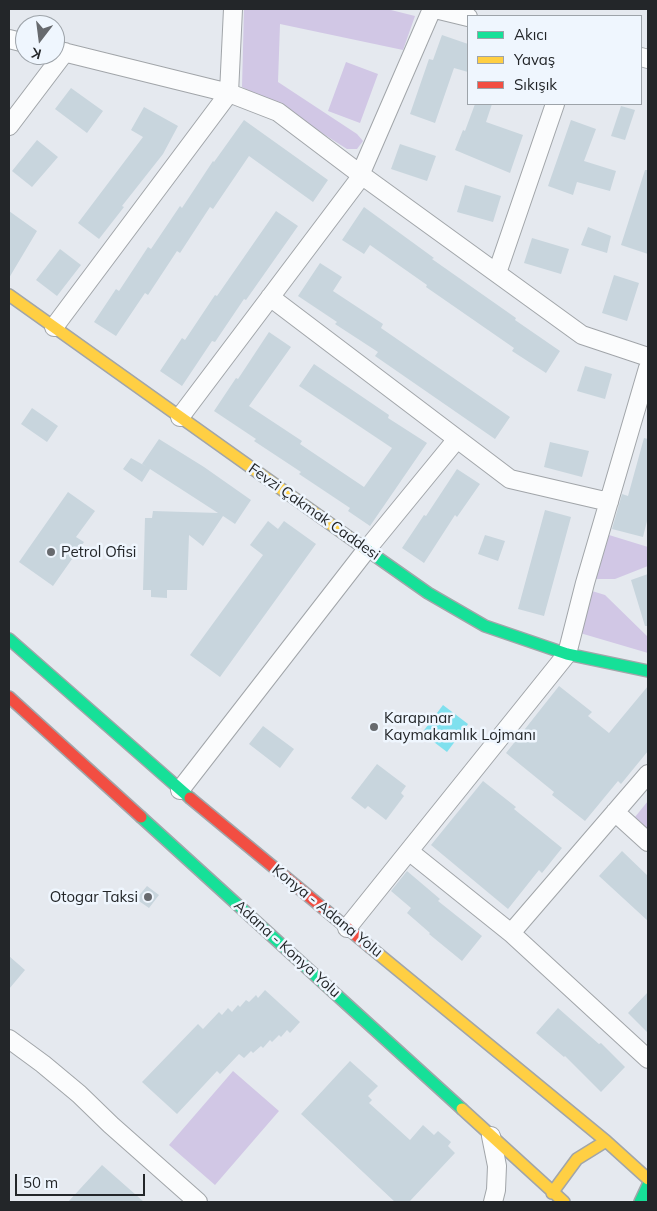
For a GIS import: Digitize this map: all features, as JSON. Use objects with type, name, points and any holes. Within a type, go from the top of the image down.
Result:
[{"type":"main road","name":"Fevzi Çakmak Caddesi","points":[[9,295],[428,593],[485,626],[567,654],[648,671]]},
{"type":"main road","name":"Konya - Adana Yolu","points":[[9,639],[180,790],[606,1141],[648,1179]]},
{"type":"main road","name":"Adana - Konya Yolu","points":[[9,697],[491,1135],[553,1199]]},
{"type":"main road","points":[[553,1199],[577,1159],[606,1141]]},
{"type":"main road","points":[[640,1202],[648,1185]]},
{"type":"street","points":[[54,327],[229,93],[233,9]]},
{"type":"street","points":[[180,416],[357,182],[434,9],[467,16]]},
{"type":"street","points":[[65,52],[229,93],[278,112],[582,335],[648,357]]},
{"type":"street","points":[[9,126],[50,65]]},
{"type":"street","points":[[496,273],[555,105]]},
{"type":"street","points":[[270,297],[510,479],[609,502]]},
{"type":"street","points":[[348,928],[567,654],[648,368]]},
{"type":"street","points":[[180,790],[367,549],[457,439]]},
{"type":"street","points":[[511,933],[648,774]]},
{"type":"street","points":[[615,812],[648,842]]},
{"type":"street","points":[[410,852],[511,933],[648,1059]]},
{"type":"street","points":[[9,1039],[79,1094],[198,1202]]},
{"type":"street","points":[[491,1135],[497,1166],[496,1190],[493,1202]]},
{"type":"shaded area","points":[[244,9],[387,9],[415,16],[403,50],[280,24],[278,82],[357,134],[363,141],[357,149],[347,149],[303,121],[242,87]]},
{"type":"shaded area","points":[[346,62],[378,74],[360,123],[328,111]]},
{"type":"shaded area","points":[[609,535],[648,547],[648,566],[615,579],[596,579]]},
{"type":"shaded area","points":[[592,591],[605,595],[648,637],[648,653],[580,633]]},
{"type":"shaded area","points":[[648,801],[648,830],[635,817]]},
{"type":"shaded area","points":[[233,1071],[279,1111],[215,1185],[169,1145]]},
{"type":"water","points":[[443,705],[468,724],[447,752],[422,733]]},
{"type":"building","points":[[442,35],[467,44],[467,72],[454,68],[435,123],[410,114],[429,59],[433,60]]},
{"type":"building","points":[[71,88],[103,111],[87,133],[55,109]]},
{"type":"building","points":[[475,105],[492,105],[486,122],[523,135],[510,173],[455,150],[463,130],[465,131]]},
{"type":"building","points":[[621,106],[635,110],[625,140],[611,136]]},
{"type":"building","points":[[144,107],[178,126],[163,154],[99,239],[78,223],[143,137],[131,130]]},
{"type":"building","points":[[244,120],[328,180],[313,202],[249,156],[213,209],[210,207],[180,253],[177,251],[148,295],[145,293],[116,336],[94,322],[116,289],[119,291],[148,247],[151,249],[180,206],[182,208],[213,161]]},
{"type":"building","points":[[571,120],[596,129],[584,161],[616,171],[610,191],[577,182],[573,195],[548,186]]},
{"type":"building","points":[[37,140],[58,157],[32,187],[12,171]]},
{"type":"building","points":[[400,144],[436,156],[427,181],[391,169]]},
{"type":"building","points":[[645,170],[648,170],[648,254],[621,245]]},
{"type":"building","points":[[465,185],[501,196],[493,222],[457,212]]},
{"type":"building","points":[[364,207],[434,258],[432,259],[516,318],[515,320],[560,351],[546,373],[512,351],[514,348],[426,287],[427,285],[370,245],[364,254],[342,240]]},
{"type":"building","points":[[9,211],[37,231],[9,278]]},
{"type":"building","points":[[276,211],[298,226],[215,342],[212,341],[182,386],[160,371],[182,338],[185,340],[215,295],[217,296]]},
{"type":"building","points":[[588,227],[611,236],[607,253],[581,245]]},
{"type":"building","points":[[532,238],[569,249],[561,274],[524,263]]},
{"type":"building","points":[[60,249],[81,265],[57,296],[36,280]]},
{"type":"building","points":[[320,263],[342,277],[333,291],[383,324],[381,328],[510,417],[495,439],[375,356],[378,352],[335,324],[337,322],[298,296]]},
{"type":"building","points":[[614,275],[639,283],[627,321],[602,313]]},
{"type":"building","points":[[269,332],[291,347],[249,406],[302,441],[300,444],[364,487],[392,448],[299,386],[314,364],[389,415],[388,418],[427,443],[370,526],[348,511],[350,508],[299,474],[301,472],[254,441],[256,439],[214,411]]},
{"type":"building","points":[[585,366],[612,374],[605,399],[577,391]]},
{"type":"building","points":[[32,408],[58,426],[47,442],[21,424]]},
{"type":"building","points":[[644,438],[648,439],[648,517],[643,537],[612,529],[622,494],[628,496]]},
{"type":"building","points":[[159,439],[204,467],[251,500],[235,524],[223,516],[203,546],[189,535],[187,590],[167,590],[167,598],[151,597],[151,590],[143,590],[145,518],[152,518],[153,511],[218,513],[150,469],[142,482],[123,469],[131,458],[147,467],[142,464]]},
{"type":"building","points":[[550,442],[589,451],[582,477],[544,467]]},
{"type":"building","points":[[457,469],[480,484],[457,517],[455,515],[424,563],[402,548]]},
{"type":"building","name":"Petrol Ofisi","points":[[68,492],[95,511],[76,537],[84,542],[53,586],[19,562]]},
{"type":"building","points":[[545,510],[571,517],[544,616],[518,609]]},
{"type":"building","points":[[268,521],[278,529],[284,521],[316,544],[220,677],[190,655],[263,555],[250,545]]},
{"type":"building","points":[[485,535],[505,541],[498,561],[478,554]]},
{"type":"building","points":[[648,574],[648,626],[645,626],[631,580]]},
{"type":"building","points":[[559,686],[592,712],[588,716],[609,733],[648,686],[648,751],[621,784],[618,781],[585,821],[552,795],[554,792],[506,753]]},
{"type":"building","points":[[263,726],[294,749],[280,768],[249,744]]},
{"type":"building","name":"Karapınar Kaymakamlık Lojmanı","points":[[377,764],[406,786],[401,793],[404,796],[386,820],[368,806],[365,809],[351,798]]},
{"type":"building","points":[[483,781],[516,807],[514,809],[562,848],[542,873],[539,870],[508,909],[431,845]]},
{"type":"building","points":[[622,851],[648,876],[648,921],[599,876]]},
{"type":"building","points":[[407,871],[440,899],[438,901],[482,936],[462,961],[407,913],[411,908],[391,891]]},
{"type":"building","name":"Otogar Taksi","points":[[147,886],[159,895],[149,908],[136,899]]},
{"type":"building","points":[[9,956],[25,970],[9,989]]},
{"type":"building","points":[[265,990],[300,1022],[290,1033],[287,1030],[281,1037],[279,1035],[272,1042],[270,1040],[263,1048],[261,1046],[253,1053],[251,1051],[244,1058],[239,1054],[220,1074],[217,1071],[177,1114],[142,1082],[198,1024],[203,1029],[219,1012],[222,1015],[228,1008],[232,1012],[246,1000],[249,1002],[256,995],[258,998]]},
{"type":"building","points":[[648,992],[648,1033],[628,1013]]},
{"type":"building","points":[[558,1008],[599,1044],[601,1043],[625,1067],[601,1092],[565,1056],[536,1033]]},
{"type":"building","points":[[350,1061],[378,1086],[368,1096],[372,1100],[369,1103],[410,1140],[423,1125],[434,1135],[438,1131],[451,1142],[448,1146],[455,1153],[409,1202],[395,1202],[301,1114]]},
{"type":"building","points":[[102,1165],[144,1202],[68,1202]]},
{"type":"traffic: fast","points":[[364,548],[428,593],[485,626],[567,654],[648,671]]},
{"type":"traffic: fast","points":[[9,639],[190,798]]},
{"type":"traffic: fast","points":[[141,817],[462,1109]]},
{"type":"traffic: fast","points":[[640,1202],[648,1185]]},
{"type":"traffic: slow","points":[[9,295],[364,548]]},
{"type":"traffic: slow","points":[[370,947],[606,1141],[648,1179]]},
{"type":"traffic: slow","points":[[462,1109],[564,1202]]},
{"type":"traffic: slow","points":[[552,1193],[577,1159],[606,1141]]},
{"type":"traffic: jam","points":[[9,697],[141,817]]},
{"type":"traffic: jam","points":[[190,798],[370,947]]},
{"type":"place","name":"Petrol Ofisi","points":[[51,552]]},
{"type":"place","name":"Karapınar Kaymakamlık Lojmanı","points":[[374,727]]},
{"type":"place","name":"Otogar Taksi","points":[[148,897]]}]
